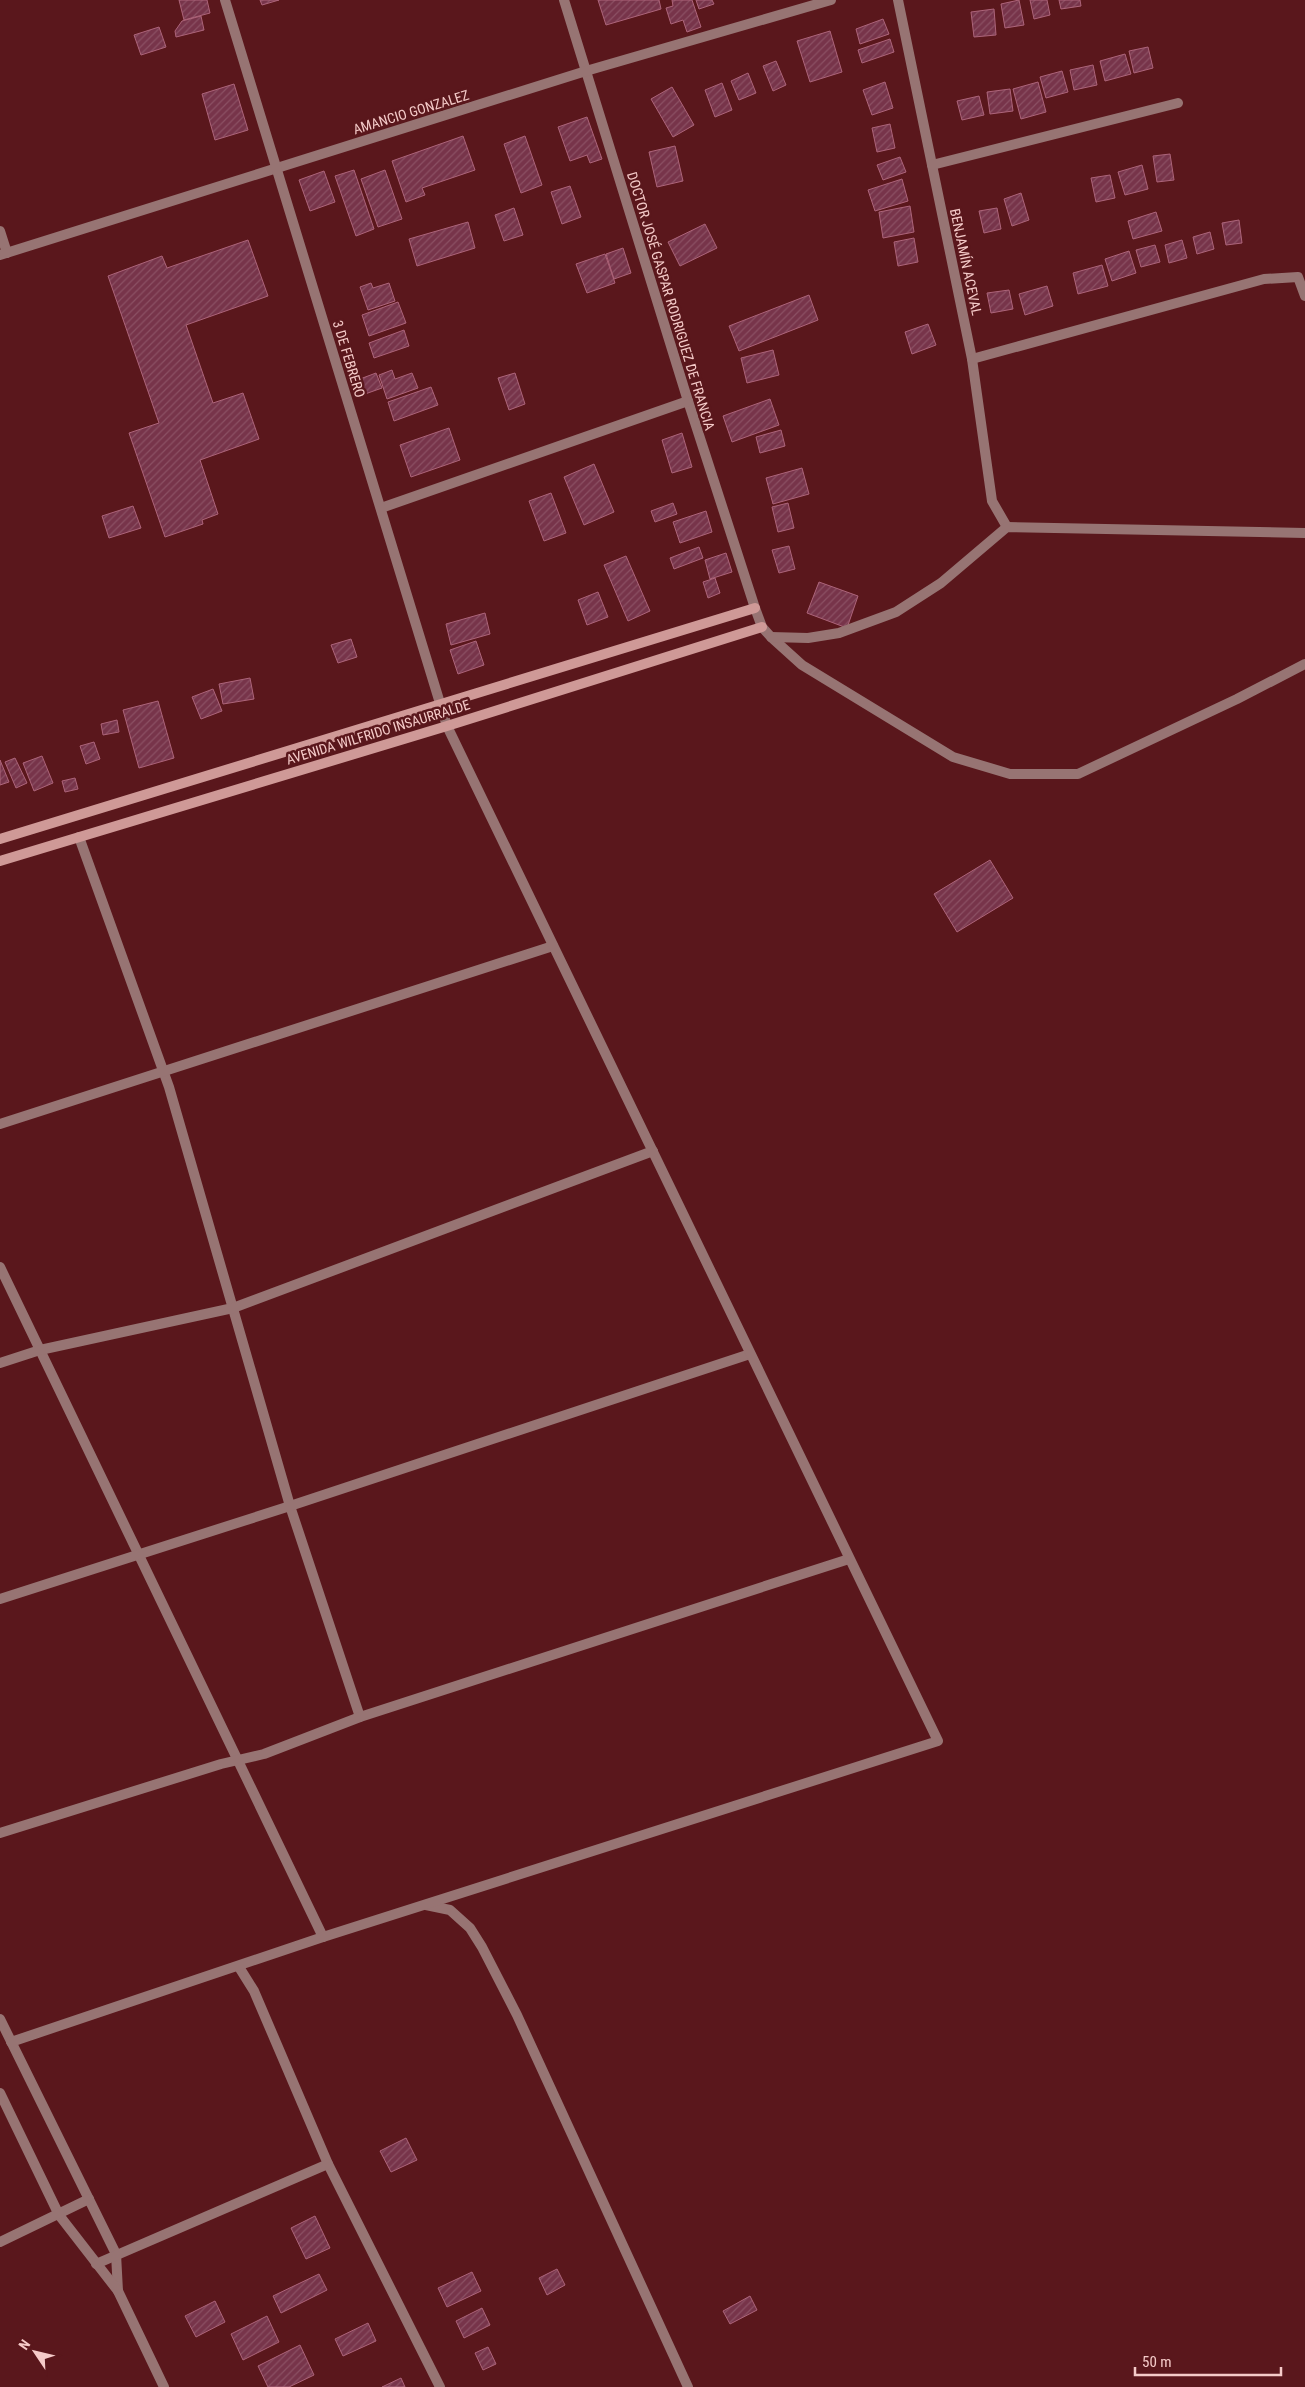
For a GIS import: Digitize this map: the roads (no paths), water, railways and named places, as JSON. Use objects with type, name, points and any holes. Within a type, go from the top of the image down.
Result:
[{"type":"street","name":"3 DE FEBRERO","points":[[225,0],[447,726],[938,1740],[425,1905]]},
{"type":"street","name":"DOCTOR JOSÉ GASPAR RODRIGUEZ DE FRANCIA","points":[[564,0],[688,401],[762,627]]},
{"type":"street","name":"AMANCIO GONZALEZ","points":[[3,254],[586,71],[831,0]]},
{"type":"street","name":"BENJAMÍN ACEVAL","points":[[898,0],[972,359],[992,501],[1006,527]]},
{"type":"street","points":[[932,165],[1178,103]]},
{"type":"street","points":[[0,231],[3,254]]},
{"type":"street","points":[[972,359],[1264,279],[1298,277],[1305,296]]},
{"type":"street","points":[[381,508],[688,401]]},
{"type":"street","points":[[771,637],[808,638],[839,633],[896,612],[941,583],[1006,527],[1305,533]]},
{"type":"street","name":"AVENIDA WILFRIDO INSAURRALDE","points":[[0,839],[755,608]]},
{"type":"street","points":[[762,627],[802,665],[953,757],[1010,774],[1078,774],[1237,699],[1305,664]]},
{"type":"street","name":"AVENIDA WILFRIDO INSAURRALDE","points":[[0,861],[447,726],[762,627]]},
{"type":"street","points":[[79,837],[164,1071],[290,1506],[360,1717]]},
{"type":"street","points":[[0,1124],[553,946]]},
{"type":"street","points":[[0,1363],[40,1350],[233,1308],[652,1152]]},
{"type":"street","points":[[0,1267],[323,1937]]},
{"type":"street","points":[[0,1599],[290,1506],[750,1354]]},
{"type":"street","points":[[0,1833],[238,1760],[264,1754],[360,1717],[849,1559]]},
{"type":"street","points":[[11,2042],[239,1967],[323,1937],[425,1905],[450,1910],[470,1928],[482,1947],[517,2015],[688,2387]]},
{"type":"street","points":[[239,1967],[254,1991],[328,2164],[440,2387]]},
{"type":"street","points":[[0,2019],[116,2254],[118,2291]]},
{"type":"street","points":[[0,2093],[59,2215],[118,2291],[164,2387]]},
{"type":"street","points":[[96,2264],[328,2164]]},
{"type":"street","points":[[0,2242],[59,2215],[88,2199]]}]
